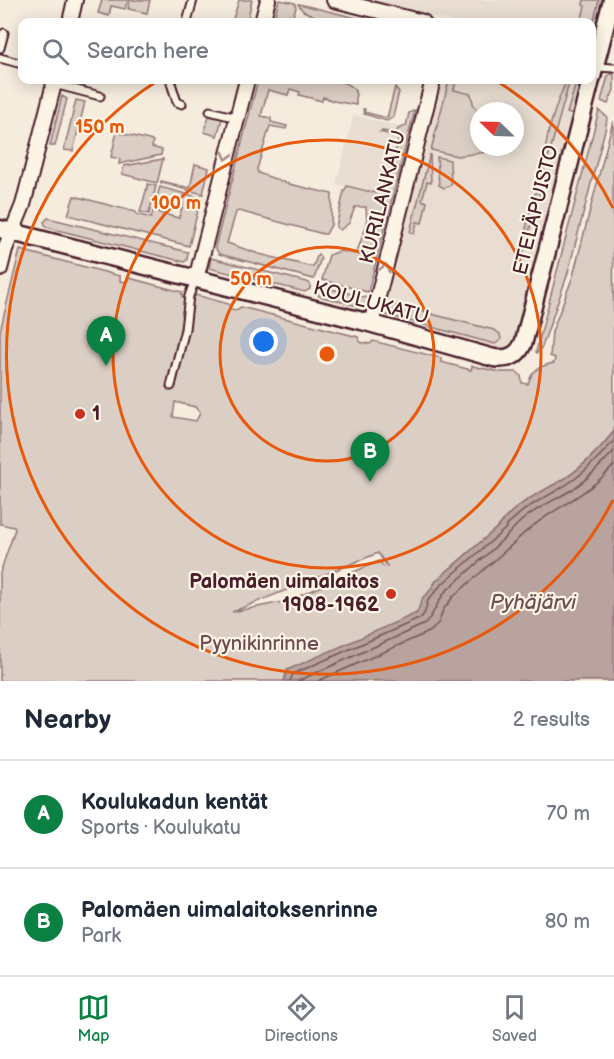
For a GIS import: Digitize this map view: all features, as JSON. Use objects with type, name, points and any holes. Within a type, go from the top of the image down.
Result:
[{"type":"street","points":[[71,18],[75,0]]},
{"type":"street","points":[[263,18],[268,0]]},
{"type":"street","points":[[334,0],[407,18]]},
{"type":"street","name":"ETELÄPUISTO","points":[[596,58],[612,0]]},
{"type":"street","points":[[0,269],[6,230],[23,205],[54,84]]},
{"type":"street","points":[[196,279],[246,84]]},
{"type":"street","name":"KURILANKATU","points":[[370,324],[432,84]]},
{"type":"street","name":"ETELÄPUISTO","points":[[519,351],[524,340],[589,84]]},
{"type":"street","name":"KOULUKATU","points":[[6,230],[497,358],[512,357],[519,351]]},
{"type":"lane","points":[[188,18],[193,0]]},
{"type":"lane","points":[[0,48],[4,33]]},
{"type":"lane","points":[[0,58],[18,63]]},
{"type":"lane","points":[[596,71],[614,68]]},
{"type":"lane","points":[[61,84],[100,96]]},
{"type":"lane","points":[[171,84],[177,102],[182,104]]},
{"type":"lane","points":[[210,111],[237,118]]},
{"type":"lane","points":[[171,386],[185,328],[189,296],[196,279]]},
{"type":"shaded area","points":[[365,0],[604,0],[596,33],[596,18],[438,18]]},
{"type":"shaded area","points":[[437,84],[582,84],[513,345],[506,350],[496,351],[384,321],[386,315],[381,312]]},
{"type":"shaded area","points":[[354,115],[416,131],[398,200],[336,184]]},
{"type":"green space","points":[[102,0],[128,0],[125,9],[111,6],[109,16],[98,13]]},
{"type":"green space","points":[[130,0],[150,0],[147,13],[128,9]]},
{"type":"green space","points":[[239,0],[252,0],[248,18],[233,18]]},
{"type":"green space","points":[[279,0],[295,3],[293,16],[274,18]]},
{"type":"green space","points":[[584,0],[599,0],[594,18],[582,18],[585,6],[583,5]]},
{"type":"green space","points":[[298,4],[356,18],[317,18],[303,11]]},
{"type":"green space","points":[[610,74],[614,74],[614,90],[608,104],[601,101]]},
{"type":"green space","points":[[257,84],[348,84],[352,87],[356,105],[323,97],[322,101],[299,95],[300,92],[290,89],[288,95],[268,90],[261,116],[271,118],[271,122],[287,126],[286,129],[270,126],[257,169],[258,173],[289,184],[332,194],[331,225],[326,234],[239,211],[236,212],[227,243],[259,254],[313,267],[318,254],[321,258],[314,279],[219,254],[215,247]]},
{"type":"green space","points":[[448,84],[455,84],[454,90],[471,94],[473,102],[470,102],[470,154],[457,156],[431,150]]},
{"type":"green space","points":[[565,84],[569,84],[548,158],[546,157],[547,140]]},
{"type":"green space","points":[[576,84],[582,84],[574,115],[567,113]]},
{"type":"green space","points":[[395,87],[399,92],[393,117],[387,121],[364,114],[363,109],[365,109],[364,112],[387,118]]},
{"type":"green space","points":[[62,96],[67,99],[55,146],[50,146]]},
{"type":"green space","points":[[76,100],[85,102],[73,151],[64,150]]},
{"type":"green space","points":[[415,110],[368,292],[322,280],[329,255],[340,251],[356,254],[367,224],[366,207],[355,207],[349,223],[340,230],[336,227],[344,191],[347,186],[375,193],[378,187],[386,189],[399,137],[380,132],[396,133],[398,129],[406,126],[409,113]]},
{"type":"green space","points":[[599,110],[607,117],[606,126],[567,276],[542,347],[537,353],[536,352]]},
{"type":"green space","points":[[209,116],[222,119],[217,136],[204,132]]},
{"type":"green space","name":"Pyynikinrinne","points":[[613,121],[614,431],[578,469],[513,511],[436,581],[417,613],[297,681],[0,681],[0,573],[15,529],[0,524],[0,331],[20,250],[120,276],[120,281],[127,282],[129,278],[182,292],[182,297],[193,299],[196,295],[229,304],[230,309],[236,310],[241,307],[358,337],[360,342],[370,344],[373,341],[441,358],[441,362],[471,370],[472,366],[500,372],[517,372],[521,376],[522,383],[528,384],[537,369],[554,363],[555,358],[550,356],[552,332],[573,276]],"holes":[[[175,402],[195,407],[200,413],[196,421],[173,417]],[[378,553],[387,566],[384,567],[379,561],[288,601],[232,612]]]},
{"type":"green space","points":[[117,132],[153,141],[152,147],[162,150],[161,155],[119,164],[120,159],[111,157]]},
{"type":"green space","points":[[430,154],[431,183],[427,182],[422,200],[427,202],[422,223],[417,222],[414,234],[410,232]]},
{"type":"green space","points":[[437,157],[450,160],[451,185],[444,188],[439,185]]},
{"type":"green space","points":[[163,159],[157,183],[122,174],[124,166]]},
{"type":"green space","points":[[195,164],[209,168],[203,194],[161,183],[161,181],[190,188]]},
{"type":"green space","points":[[542,168],[545,171],[517,272],[520,251]]},
{"type":"green space","points":[[148,184],[156,186],[149,214],[140,212]]},
{"type":"green space","points":[[160,187],[201,198],[189,246],[68,215],[74,196],[151,218],[156,201],[162,202],[159,213],[179,218],[183,204],[157,197]]},
{"type":"green space","points":[[48,218],[188,252],[187,260],[184,262],[46,227],[44,222]]},
{"type":"green space","points":[[211,258],[307,282],[310,284],[310,289],[305,292],[209,268]]},
{"type":"green space","points":[[319,286],[372,299],[369,307],[365,308],[319,296],[317,293]]},
{"type":"green space","points":[[392,304],[494,330],[500,334],[501,340],[495,344],[387,315]]},
{"type":"water","name":"Pyhäjärvi","points":[[614,431],[614,681],[284,681],[287,670],[417,613],[423,597],[436,581],[513,511],[578,469]]},
{"type":"place","name":"Koulukadun kentät","points":[[106,366]]},
{"type":"place","name":"1","points":[[80,414]]},
{"type":"place","name":"Palomäen uimalaitoksenrinne","points":[[370,482]]},
{"type":"place","name":"Palomäen uimalaitos 1908-1962","points":[[391,594]]}]
